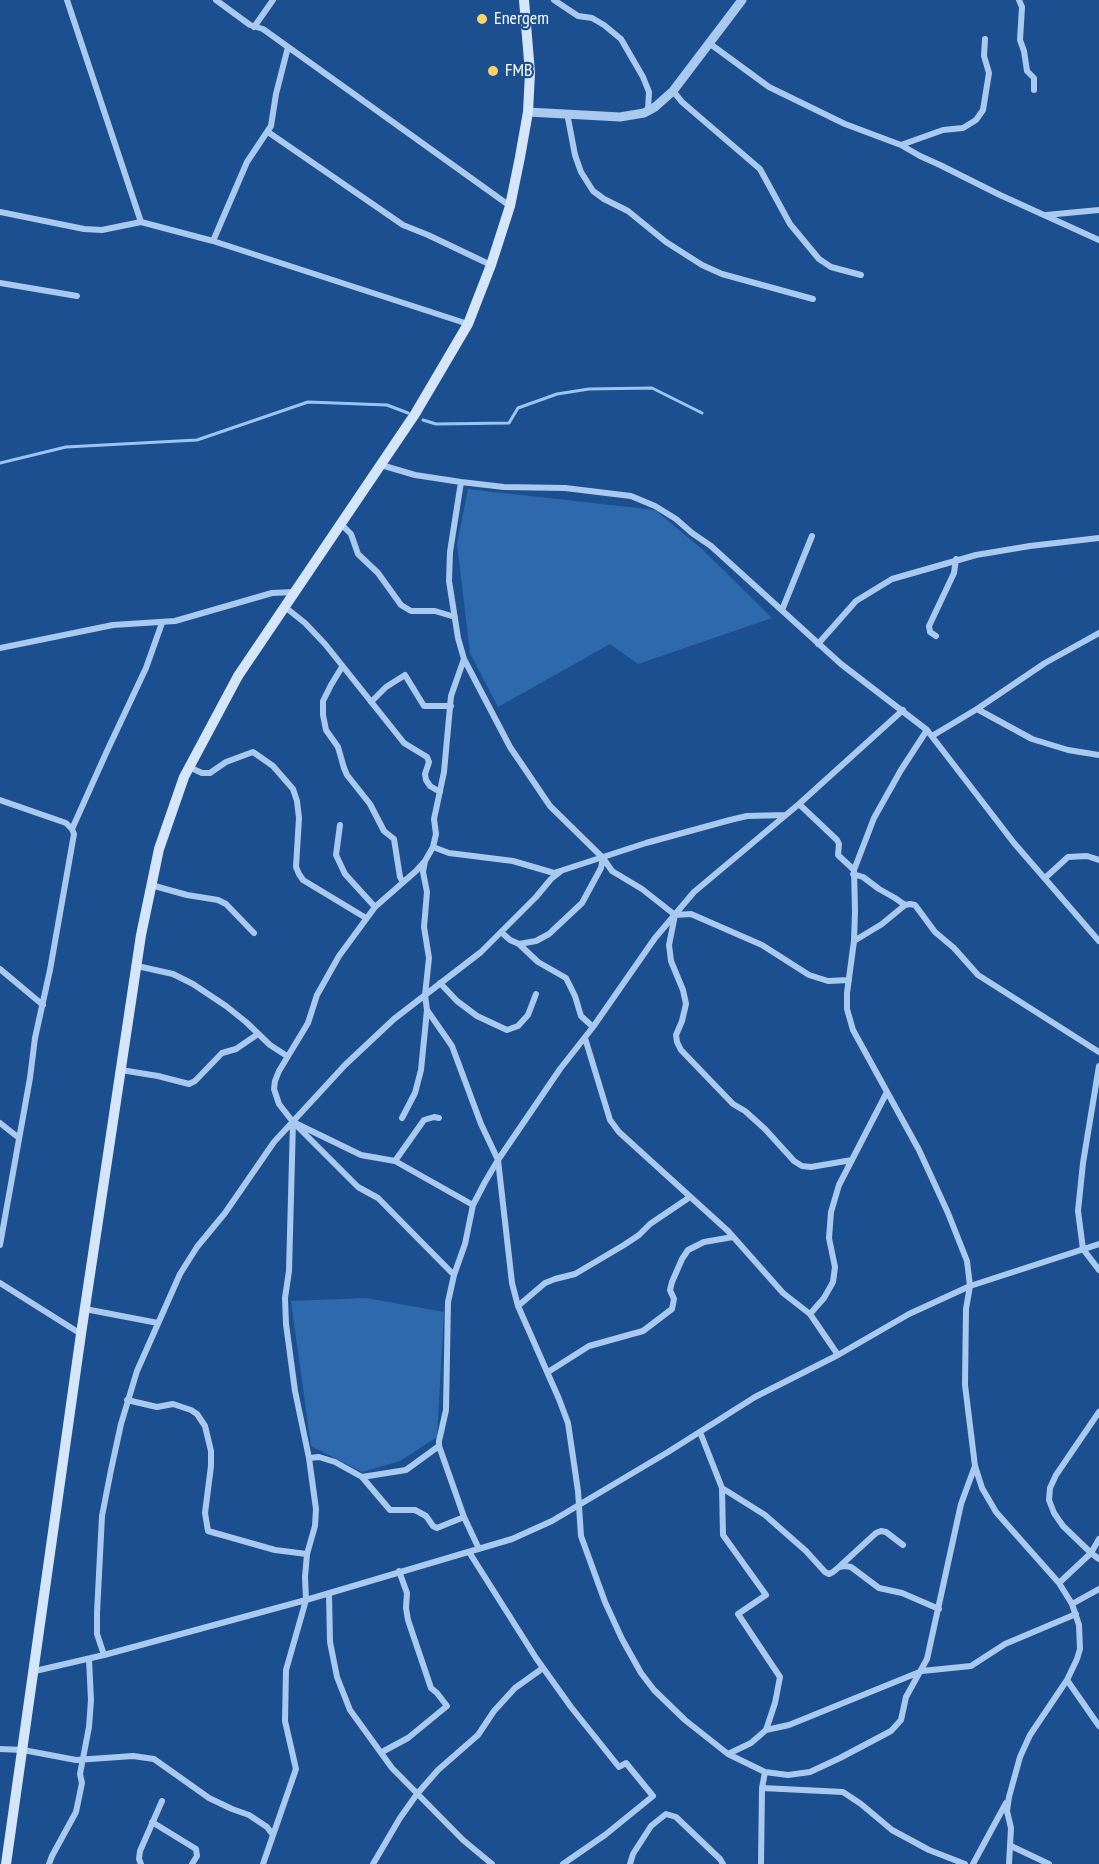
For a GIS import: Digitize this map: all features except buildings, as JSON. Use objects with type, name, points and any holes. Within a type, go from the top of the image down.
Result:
[{"type":"main road","points":[[6,1864],[81,1334],[137,966],[151,885],[168,821],[189,767],[238,676],[416,414],[468,324],[491,265],[510,206],[528,112],[530,73],[524,0]]},
{"type":"street","points":[[67,0],[141,222]]},
{"type":"street","points":[[216,0],[254,27],[263,29],[510,206]]},
{"type":"street","points":[[254,27],[273,0]]},
{"type":"street","points":[[554,0],[579,16],[592,18],[621,39],[649,92],[648,110]]},
{"type":"street","points":[[528,112],[620,117],[648,110],[673,91],[742,0]]},
{"type":"street","points":[[1018,0],[1022,7],[1020,40],[1027,70],[1034,78],[1034,90]]},
{"type":"street","points":[[901,146],[944,130],[963,128],[976,120],[983,110],[989,73],[984,56],[985,39]]},
{"type":"street","points":[[710,43],[769,87],[845,124],[901,146],[1099,240]]},
{"type":"street","points":[[213,241],[247,162],[268,132],[273,119],[276,94],[288,47]]},
{"type":"street","points":[[673,91],[682,102],[760,169],[790,224],[819,259],[831,267],[861,275]]},
{"type":"street","points":[[567,113],[575,155],[581,172],[593,191],[604,200],[628,211],[652,232],[702,265],[722,274],[813,299]]},
{"type":"street","points":[[268,132],[403,225],[491,265]]},
{"type":"street","points":[[1044,215],[1099,210]]},
{"type":"street","points":[[0,212],[84,229],[102,230],[141,222],[213,241],[468,324]]},
{"type":"street","points":[[0,283],[77,296]]},
{"type":"street","points":[[381,465],[416,475],[461,482],[504,487],[565,488],[632,496],[676,519],[711,546],[851,672],[903,710],[929,733],[1014,843],[1099,941]]},
{"type":"street","points":[[461,482],[450,552],[449,581],[458,638],[464,659],[510,747],[550,806],[603,858],[612,871],[642,889],[675,915],[692,915],[762,945],[809,975],[828,981],[849,980]]},
{"type":"street","points":[[340,523],[351,534],[358,554],[378,573],[401,605],[411,610],[435,611],[455,617]]},
{"type":"street","points":[[782,610],[812,536]]},
{"type":"street","points":[[818,644],[856,601],[892,579],[956,559],[1030,546],[1099,538]]},
{"type":"street","points":[[936,636],[930,632],[929,626],[954,573],[956,559]]},
{"type":"street","points":[[0,648],[113,626],[162,623],[272,593],[295,592]]},
{"type":"street","points":[[285,607],[311,629],[404,743],[427,757],[429,762],[425,774],[426,780],[430,786],[440,792]]},
{"type":"street","points":[[0,1245],[74,840],[72,829],[146,668],[162,623]]},
{"type":"street","points":[[1009,1864],[1011,1828],[1007,1811],[1009,1797],[1025,1744],[1067,1680],[1077,1659],[1080,1649],[1079,1625],[1072,1604],[1059,1583],[996,1512],[982,1488],[975,1466],[965,1385],[966,1309],[970,1286],[967,1261],[920,1150],[849,1019],[847,1009],[854,941],[854,872],[874,818],[901,770],[929,733],[977,709],[1045,663],[1099,633]]},
{"type":"street","points":[[454,1275],[378,1198],[358,1187],[293,1122],[279,1104],[274,1089],[275,1081],[287,1056],[308,1023],[313,1004],[333,965],[375,907],[416,871],[433,848],[436,834],[434,819],[444,772],[451,696],[464,659]]},
{"type":"street","points":[[342,667],[324,701],[322,716],[326,729],[338,747],[344,768],[370,804],[384,831],[394,839],[403,882]]},
{"type":"street","points":[[371,702],[386,687],[405,675],[424,706],[451,706]]},
{"type":"street","points":[[977,709],[1032,739],[1068,750],[1099,755]]},
{"type":"street","points":[[479,1549],[464,1517],[439,1446],[446,1410],[448,1302],[454,1275],[465,1244],[473,1205],[498,1160],[560,1069],[585,1038],[656,938],[694,892],[785,814],[800,804],[903,710]]},
{"type":"street","points":[[189,767],[202,773],[210,773],[226,762],[253,752],[273,765],[293,789],[297,801],[299,818],[296,867],[298,874],[310,884],[366,918]]},
{"type":"street","points":[[0,801],[66,823],[72,829]]},
{"type":"street","points":[[800,804],[837,840],[838,855],[854,872],[905,905]]},
{"type":"street","points":[[433,848],[449,853],[513,861],[547,873],[560,872],[646,843],[730,819],[785,814]]},
{"type":"street","points":[[340,825],[336,855],[345,874],[375,907]]},
{"type":"street","points":[[1045,878],[1068,857],[1087,856],[1099,860]]},
{"type":"street","points":[[519,944],[536,941],[549,934],[574,912],[594,884],[603,858]]},
{"type":"street","points":[[402,1118],[415,1093],[425,1045],[427,1010],[425,995],[429,958],[424,927],[427,904],[423,872],[425,861]]},
{"type":"street","points":[[104,1655],[97,1634],[102,1516],[127,1400],[137,1371],[188,1260],[225,1213],[274,1142],[361,1049],[394,1019],[481,952],[560,872]]},
{"type":"street","points":[[151,885],[187,895],[218,900],[226,904],[254,933]]},
{"type":"street","points":[[854,941],[882,924],[905,905],[915,905],[935,932],[954,948],[978,975],[1099,1052]]},
{"type":"street","points":[[675,915],[669,945],[671,961],[686,1004],[676,1035],[676,1042],[681,1050],[733,1104],[745,1111],[765,1129],[794,1161],[802,1166],[811,1167],[852,1160]]},
{"type":"street","points":[[501,932],[519,944],[538,962],[566,978],[581,1016],[593,1027]]},
{"type":"street","points":[[137,966],[172,974],[193,984],[226,1006],[287,1056]]},
{"type":"street","points":[[0,969],[43,1005]]},
{"type":"street","points":[[440,983],[457,1001],[477,1016],[507,1030],[518,1026],[528,1015],[536,994]]},
{"type":"street","points":[[427,1010],[452,1046],[476,1114],[498,1160],[512,1283],[518,1306],[568,1423],[581,1536],[622,1639],[641,1673],[668,1706],[728,1754],[765,1772],[788,1775],[810,1772],[891,1731],[901,1720],[906,1697],[927,1659],[961,1504],[975,1466]]},
{"type":"street","points":[[121,1070],[189,1084],[195,1081],[222,1053],[236,1049],[258,1034]]},
{"type":"street","points":[[585,1038],[610,1120],[618,1132],[733,1237],[783,1293],[810,1314],[838,1355]]},
{"type":"street","points":[[1099,1066],[1083,1163],[1078,1211],[1083,1249],[1099,1270]]},
{"type":"street","points":[[810,1314],[824,1298],[833,1282],[835,1267],[829,1238],[831,1212],[839,1185],[887,1092]]},
{"type":"street","points":[[395,1161],[424,1120],[439,1118]]},
{"type":"street","points":[[293,1122],[361,1155],[395,1161],[473,1205]]},
{"type":"street","points":[[263,1864],[296,1769],[285,1721],[284,1690],[288,1657],[306,1600],[307,1554],[315,1526],[316,1509],[309,1458],[295,1391],[286,1324],[285,1298],[289,1271],[293,1122]]},
{"type":"street","points":[[0,1123],[19,1138]]},
{"type":"street","points":[[518,1306],[545,1284],[575,1274],[624,1245],[690,1197]]},
{"type":"street","points":[[548,1372],[589,1346],[643,1331],[672,1310],[674,1299],[670,1290],[672,1282],[688,1250],[704,1242],[733,1237]]},
{"type":"street","points":[[34,1671],[89,1659],[306,1600],[512,1539],[540,1527],[755,1397],[838,1355],[909,1314],[970,1286],[1099,1244]]},
{"type":"street","points":[[0,1283],[81,1334]]},
{"type":"street","points":[[85,1309],[158,1323]]},
{"type":"street","points":[[127,1400],[157,1407],[173,1404],[197,1414],[205,1426],[212,1466],[205,1513],[208,1531],[275,1550],[307,1554]]},
{"type":"street","points":[[1099,1412],[1056,1476],[1050,1488],[1049,1500],[1063,1526],[1099,1558]]},
{"type":"street","points":[[700,1432],[722,1488],[723,1535],[766,1595],[738,1614],[780,1677],[775,1703],[766,1730]]},
{"type":"street","points":[[362,1477],[406,1470],[439,1446]]},
{"type":"street","points":[[309,1458],[319,1457],[335,1462],[362,1477],[390,1510],[415,1510],[426,1516],[437,1528],[464,1517]]},
{"type":"street","points":[[722,1488],[765,1515],[829,1574],[881,1531],[886,1532],[903,1545]]},
{"type":"street","points":[[1059,1583],[1091,1553],[1099,1539]]},
{"type":"street","points":[[469,1552],[543,1668],[571,1707],[619,1767],[627,1763],[653,1796],[605,1835],[563,1864]]},
{"type":"street","points":[[839,1567],[850,1567],[879,1588],[902,1593],[939,1609]]},
{"type":"street","points":[[382,1752],[408,1738],[447,1706],[431,1688],[408,1620],[407,1593],[399,1571]]},
{"type":"street","points":[[1072,1604],[1099,1589]]},
{"type":"street","points":[[329,1593],[330,1642],[337,1677],[350,1710],[392,1768],[473,1849],[492,1864]]},
{"type":"street","points":[[728,1754],[751,1743],[766,1730],[789,1725],[921,1671],[971,1666],[1005,1644],[1076,1614]]},
{"type":"street","points":[[49,1864],[75,1812],[82,1783],[80,1774],[89,1727],[91,1700],[89,1659]]},
{"type":"street","points":[[373,1864],[417,1794],[438,1770],[478,1735],[494,1711],[515,1688],[543,1668]]},
{"type":"street","points":[[1067,1680],[1099,1725]]},
{"type":"street","points":[[0,1749],[23,1750],[76,1760],[133,1756],[154,1759],[209,1798],[249,1815],[267,1827],[273,1835]]},
{"type":"street","points":[[760,1864],[762,1788],[765,1772]]},
{"type":"street","points":[[762,1788],[843,1792],[892,1830],[929,1850],[965,1864]]},
{"type":"street","points":[[973,1864],[1009,1797]]},
{"type":"street","points":[[141,1864],[140,1851],[162,1801]]},
{"type":"street","points":[[630,1864],[633,1854],[651,1827],[666,1814],[676,1817],[723,1864]]},
{"type":"street","points":[[152,1822],[196,1848],[197,1856],[192,1864]]},
{"type":"street","points":[[1011,1846],[1049,1864]]},
{"type":"shaded area","points":[[468,489],[655,510],[702,549],[772,618],[638,664],[610,644],[498,707],[470,653],[457,544]]},
{"type":"shaded area","points":[[366,1298],[444,1312],[437,1437],[400,1461],[362,1472],[311,1446],[291,1301]]},
{"type":"waterway","points":[[423,420],[436,424],[509,423],[518,408],[557,394],[589,389],[652,388],[702,413]]},
{"type":"waterway","points":[[0,463],[66,447],[197,440],[308,402],[387,405],[408,413]]},
{"type":"place","name":"Energem","points":[[482,19]]},
{"type":"place","name":"FMB","points":[[493,71]]}]
